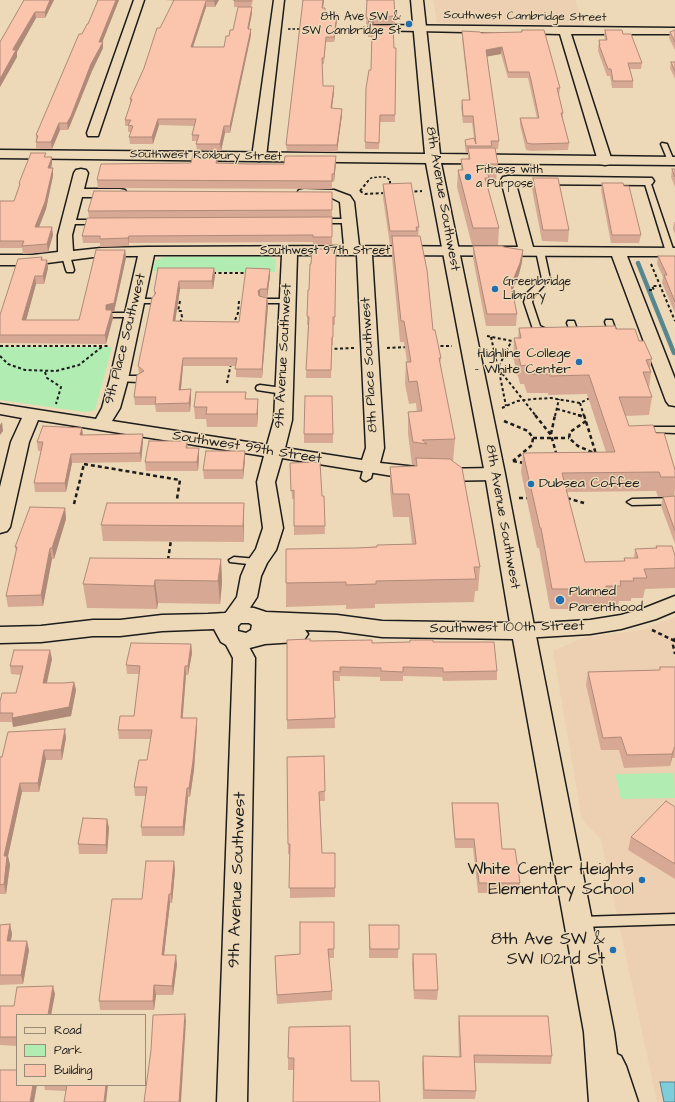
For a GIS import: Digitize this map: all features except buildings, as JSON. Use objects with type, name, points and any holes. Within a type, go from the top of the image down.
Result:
[{"type":"street","points":[[93,133],[139,0]]},
{"type":"street","points":[[259,157],[280,0]]},
{"type":"street","name":"8th Avenue Southwest","points":[[417,0],[433,159],[495,474],[522,631],[599,1032],[605,1102]]},
{"type":"street","name":"Southwest Cambridge Street","points":[[374,28],[675,31]]},
{"type":"street","points":[[564,30],[605,161]]},
{"type":"street","name":"Southwest Roxbury Street","points":[[0,154],[673,161]]},
{"type":"street","points":[[68,263],[64,243],[81,173]]},
{"type":"street","points":[[534,251],[508,180],[647,181]]},
{"type":"street","points":[[76,193],[134,193]]},
{"type":"street","name":"8th Place Southwest","points":[[290,193],[322,193],[342,197],[347,202],[349,221],[358,250],[375,448],[367,472]]},
{"type":"street","name":"9th Avenue Southwest","points":[[232,1102],[247,597],[251,576],[257,562],[266,550],[273,528],[266,482],[282,420],[290,250]]},
{"type":"street","name":"Southwest 97th Street","points":[[1,263],[32,260],[68,263],[101,252],[147,251],[358,250],[673,252]]},
{"type":"street","name":"9th Place Southwest","points":[[101,425],[111,408],[140,306],[147,251]]},
{"type":"street","points":[[618,252],[643,331],[675,401]]},
{"type":"street","name":"Southwest 99th Street","points":[[0,409],[226,444],[367,472],[435,475],[495,474]]},
{"type":"street","points":[[0,527],[3,504],[20,442],[24,430],[32,415]]},
{"type":"street","name":"Southwest 100th Street","points":[[0,622],[92,628],[120,628],[160,634],[245,631],[336,634],[382,628],[522,631],[590,627],[621,622],[649,614],[675,603]]},
{"type":"street","name":"Southwest 100th Street","points":[[0,635],[41,634],[92,628]]},
{"type":"street","name":"8th Avenue Southwest","points":[[599,1032],[622,1102]]},
{"type":"lane","points":[[664,144],[673,161]]},
{"type":"lane","points":[[647,181],[673,252]]},
{"type":"lane","points":[[310,221],[349,221]]},
{"type":"lane","points":[[68,222],[108,222]]},
{"type":"lane","points":[[534,251],[546,279],[530,295],[528,302],[536,327],[546,332],[570,332],[571,323]]},
{"type":"lane","points":[[263,301],[287,301]]},
{"type":"lane","points":[[111,315],[140,306]]},
{"type":"lane","points":[[609,322],[611,331]]},
{"type":"lane","points":[[119,379],[139,379]]},
{"type":"lane","points":[[260,388],[283,391]]},
{"type":"lane","points":[[652,430],[675,430]]},
{"type":"lane","points":[[632,502],[675,501]]},
{"type":"lane","points":[[234,560],[257,562]]},
{"type":"lane","points":[[578,922],[675,920]]},
{"type":"path","points":[[286,29],[305,29]]},
{"type":"path","points":[[326,29],[360,29]]},
{"type":"path","points":[[387,193],[365,194],[360,191],[372,178],[378,177],[386,177],[390,180],[389,186],[393,188]]},
{"type":"path","points":[[404,192],[426,191]]},
{"type":"path","points":[[651,262],[675,321]]},
{"type":"path","points":[[206,273],[254,274]]},
{"type":"path","points":[[658,280],[664,280]]},
{"type":"path","points":[[651,290],[654,290],[652,286],[661,286]]},
{"type":"path","points":[[178,328],[182,326],[180,322],[182,312],[178,311],[180,301]]},
{"type":"path","points":[[235,331],[233,325],[238,313],[239,301]]},
{"type":"path","points":[[227,325],[233,325]]},
{"type":"path","points":[[487,336],[511,342],[499,366]]},
{"type":"path","points":[[491,337],[497,364],[501,372],[551,435],[557,458]]},
{"type":"path","points":[[0,346],[104,346],[79,365],[45,372],[16,368],[8,364],[0,356]]},
{"type":"path","points":[[434,346],[453,346]]},
{"type":"path","points":[[400,347],[414,347]]},
{"type":"path","points":[[329,348],[354,348]]},
{"type":"path","points":[[227,383],[232,357]]},
{"type":"path","points":[[45,372],[47,378],[61,387],[60,396],[53,409]]},
{"type":"path","points":[[501,372],[500,376],[506,406]]},
{"type":"path","points":[[502,408],[524,400],[544,398],[580,403],[588,398],[595,398]]},
{"type":"path","points":[[551,435],[559,399]]},
{"type":"path","points":[[580,403],[598,459]]},
{"type":"path","points":[[557,409],[584,417]]},
{"type":"path","points":[[569,438],[570,432],[586,420]]},
{"type":"path","points":[[504,421],[528,431],[533,438],[532,445],[512,461],[528,464]]},
{"type":"path","points":[[533,438],[569,438],[578,446],[596,454]]},
{"type":"path","points":[[74,504],[85,459]]},
{"type":"path","points":[[84,464],[180,480],[176,499]]},
{"type":"path","points":[[518,498],[532,498]]},
{"type":"path","points":[[562,498],[584,503]]},
{"type":"path","points":[[168,560],[171,538]]},
{"type":"path","points":[[648,627],[659,634],[675,640],[673,645],[675,654]]},
{"type":"shaded area","points":[[433,0],[575,0],[584,25],[437,23]]},
{"type":"shaded area","name":"White Center Heights Elementary School","points":[[675,617],[675,1102],[657,1102],[601,839],[582,820],[553,651],[583,638],[642,630]]},
{"type":"green space","points":[[269,256],[276,260],[275,272],[153,271],[155,261],[163,257]]},
{"type":"green space","points":[[0,347],[112,347],[95,410],[85,412],[0,400]]},
{"type":"green space","points":[[674,773],[675,798],[621,799],[615,774]]},
{"type":"water","points":[[660,1082],[675,1082],[675,1102],[664,1102]]},
{"type":"waterway","points":[[638,263],[674,353]]},
{"type":"place","name":"8th Ave SW & SW Cambridge St","points":[[409,24]]},
{"type":"place","name":"Fitness with a Purpose","points":[[468,177]]},
{"type":"place","name":"Greenbridge Library","points":[[495,289]]},
{"type":"place","name":"Highline College - White Center","points":[[579,362]]},
{"type":"place","name":"Dubsea Coffee","points":[[531,484]]},
{"type":"place","name":"Planned Parenthood","points":[[560,600]]},
{"type":"place","name":"White Center Heights Elementary School","points":[[642,880]]},
{"type":"place","name":"8th Ave SW & SW 102nd St","points":[[613,950]]}]
